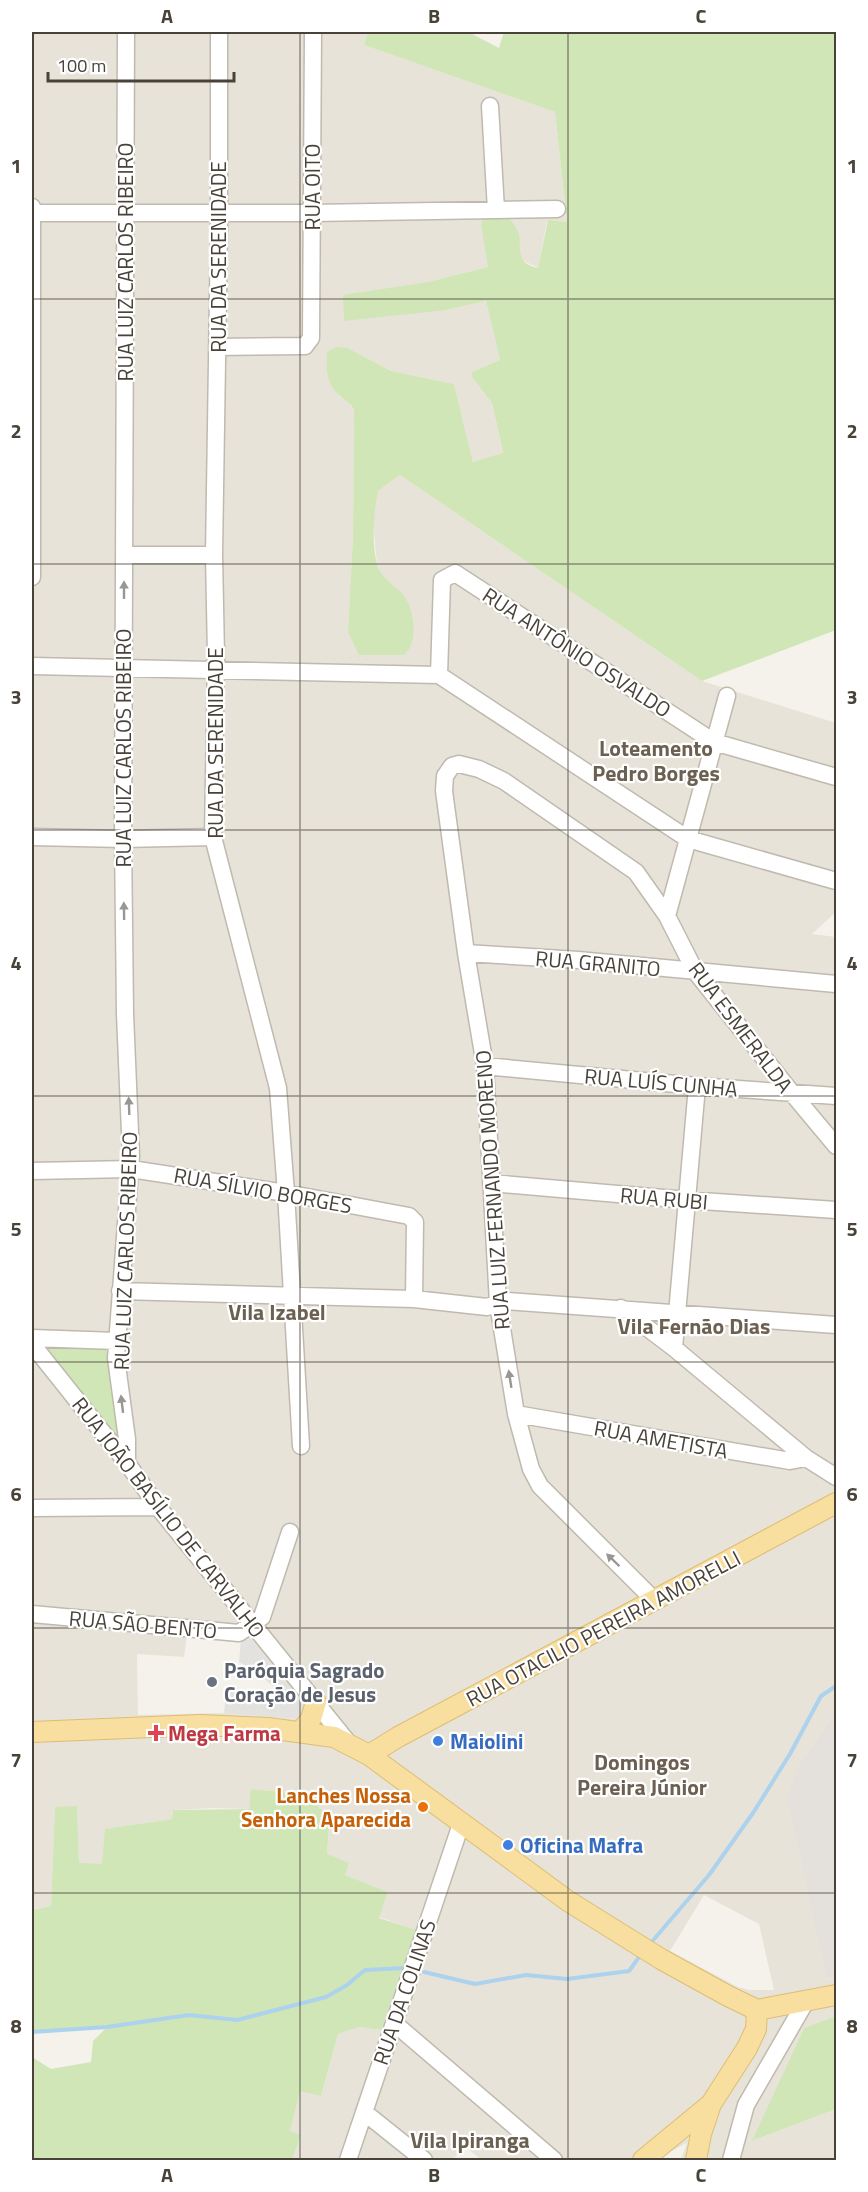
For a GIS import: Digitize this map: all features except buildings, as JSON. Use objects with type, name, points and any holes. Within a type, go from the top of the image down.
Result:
[{"type":"main road","name":"RUA OTACILIO PEREIRA AMORELLI","points":[[369,1755],[398,1737],[837,1503]]},
{"type":"main road","points":[[301,1731],[311,1719],[316,1702]]},
{"type":"main road","points":[[32,1732],[200,1725],[301,1731],[334,1737],[369,1755],[567,1901],[701,1982],[758,2010],[837,1995]]},
{"type":"main road","points":[[696,2160],[711,2103],[747,2048],[756,2029],[758,2010]]},
{"type":"main road","points":[[643,2160],[711,2103]]},
{"type":"street","name":"RUA LUIZ CARLOS RIBEIRO","points":[[126,32],[123,839],[125,1014],[131,1169],[116,1358],[127,1439],[127,1463]]},
{"type":"street","name":"RUA DA SERENIDADE","points":[[219,32],[213,837],[278,1088],[301,1446]]},
{"type":"street","name":"RUA OITO","points":[[217,347],[305,346],[311,338],[313,32]]},
{"type":"street","points":[[490,106],[496,210]]},
{"type":"street","points":[[32,207],[32,577]]},
{"type":"street","points":[[32,213],[219,214],[557,209]]},
{"type":"street","points":[[124,555],[214,555]]},
{"type":"street","name":"RUA ANTÔNIO OSVALDO","points":[[439,675],[442,580],[455,573],[714,742],[837,777]]},
{"type":"street","points":[[32,666],[439,675],[688,839],[837,881]]},
{"type":"street","points":[[668,916],[727,696]]},
{"type":"street","name":"RUA ESMERALDA","points":[[452,766],[466,765],[504,781],[636,872],[668,916],[695,971],[790,1092],[837,1146]]},
{"type":"street","name":"RUA LUIZ FERNANDO MORENO","points":[[452,766],[445,776],[444,791],[466,953],[485,1066],[498,1304],[516,1414],[531,1469],[540,1486],[655,1601]]},
{"type":"street","points":[[32,837],[123,839],[213,837]]},
{"type":"street","name":"RUA GRANITO","points":[[466,953],[837,984]]},
{"type":"street","name":"RUA LUÍS CUNHA","points":[[485,1066],[697,1086],[837,1096]]},
{"type":"street","points":[[674,1348],[697,1086]]},
{"type":"street","name":"RUA SÍLVIO BORGES","points":[[32,1171],[131,1169],[286,1192],[409,1216],[415,1222],[414,1299]]},
{"type":"street","name":"RUA RUBI","points":[[491,1183],[837,1210]]},
{"type":"street","points":[[120,1291],[414,1299],[487,1307],[506,1300],[837,1325]]},
{"type":"street","points":[[621,1308],[674,1348],[806,1458],[837,1477]]},
{"type":"street","points":[[32,1338],[116,1341]]},
{"type":"street","name":"RUA JOÃO BASÍLIO DE CARVALHO","points":[[32,1344],[127,1463],[158,1507],[351,1746]]},
{"type":"street","name":"RUA AMETISTA","points":[[516,1414],[790,1461],[806,1458]]},
{"type":"street","points":[[32,1508],[158,1507]]},
{"type":"street","points":[[253,1624],[262,1617],[290,1533]]},
{"type":"street","name":"RUA SÃO BENTO","points":[[32,1614],[239,1632],[253,1624]]},
{"type":"street","name":"RUA DA COLINAS","points":[[348,2160],[461,1824]]},
{"type":"street","points":[[731,2160],[746,2105],[806,2001]]},
{"type":"street","points":[[394,2023],[554,2160]]},
{"type":"street","points":[[364,2112],[424,2160]]},
{"type":"shaded area","points":[[32,32],[368,32],[364,45],[555,112],[567,222],[547,221],[538,268],[522,260],[519,255],[520,242],[481,225],[489,267],[428,282],[446,310],[486,301],[500,360],[473,372],[472,377],[492,403],[503,454],[473,462],[454,384],[391,371],[348,348],[339,396],[349,402],[354,412],[353,534],[348,632],[395,586],[381,575],[377,564],[373,522],[378,491],[400,475],[702,681],[836,723],[836,912],[812,934],[836,937],[836,1712],[800,1763],[828,1979],[836,1977],[836,2016],[804,2028],[753,2141],[836,2109],[836,2160],[681,2160],[687,2143],[654,2160],[482,2160],[465,2147],[452,2160],[292,2160],[301,2136],[290,2131],[300,2090],[321,2096],[338,2034],[359,2027],[381,2030],[415,1930],[379,1917],[388,1892],[345,1875],[327,1854],[330,1813],[317,1808],[323,1796],[252,1789],[249,1809],[173,1810],[172,1819],[106,1829],[103,1864],[79,1864],[77,1807],[55,1807],[51,1906],[32,1910]],"holes":[[[187,1634],[252,1640],[297,1719],[224,1713],[138,1715],[137,1654],[184,1657]],[[704,1895],[759,1924],[774,1990],[750,1990],[738,1987],[670,1951]]]},
{"type":"shaded area","points":[[241,1639],[252,1640],[306,1707],[297,1719],[224,1713],[226,1693],[233,1686],[244,1692],[242,1696],[253,1702],[256,1699],[268,1705],[278,1690],[239,1662]]},
{"type":"shaded area","points":[[836,1712],[836,1977],[827,1979],[787,1797],[800,1763]]},
{"type":"green space","points":[[368,32],[468,32],[499,48],[504,32],[836,32],[836,630],[702,681],[400,475],[378,491],[374,518],[374,546],[379,570],[403,594],[409,605],[413,620],[413,636],[404,655],[359,655],[348,632],[353,534],[354,412],[352,406],[331,385],[327,369],[327,352],[336,347],[348,348],[391,371],[454,384],[473,462],[503,453],[492,403],[472,377],[472,372],[500,360],[486,301],[446,310],[344,321],[343,295],[428,282],[488,267],[481,225],[483,218],[509,218],[519,234],[523,260],[538,268],[548,220],[567,222],[555,112],[364,45]]},
{"type":"green space","points":[[43,1347],[106,1347],[120,1442]]},
{"type":"green space","points":[[251,1789],[323,1796],[318,1808],[330,1813],[327,1854],[349,1863],[345,1875],[388,1892],[379,1918],[416,1930],[381,2030],[359,2027],[338,2034],[321,2096],[300,2091],[290,2131],[301,2135],[292,2160],[32,2160],[32,2057],[51,2069],[91,2062],[93,2041],[106,2028],[32,2032],[32,1910],[51,1906],[55,1807],[77,1806],[79,1863],[102,1864],[105,1829],[172,1819],[173,1810],[249,1809]]},
{"type":"green space","points":[[836,2016],[836,2109],[752,2141],[804,2028]]},
{"type":"waterway","points":[[649,1945],[709,1875],[753,1813],[790,1754],[821,1696],[836,1686]]},
{"type":"waterway","points":[[424,1972],[475,1984],[526,1975],[567,1979],[629,1971],[642,1953]]},
{"type":"waterway","points":[[32,2032],[107,2027],[189,2015],[237,2020],[326,1997],[347,1985],[365,1970],[405,1968]]},
{"type":"place","name":"Paróquia Sagrado Coração de Jesus","points":[[212,1682]]},
{"type":"place","name":"Mega Farma","points":[[156,1733]]},
{"type":"place","name":"Maiolini","points":[[438,1741]]},
{"type":"place","name":"Lanches Nossa Senhora Aparecida","points":[[423,1807]]},
{"type":"place","name":"Oficina Mafra","points":[[508,1845]]},
{"type":"district","name":"Loteamento Pedro Borges","points":[[656,760]]},
{"type":"district","name":"Vila Izabel","points":[[277,1312]]},
{"type":"district","name":"Vila Fernão Dias","points":[[694,1326]]},
{"type":"district","name":"Domingos Pereira Júnior","points":[[642,1775]]},
{"type":"district","name":"Vila Ipiranga","points":[[470,2140]]}]
